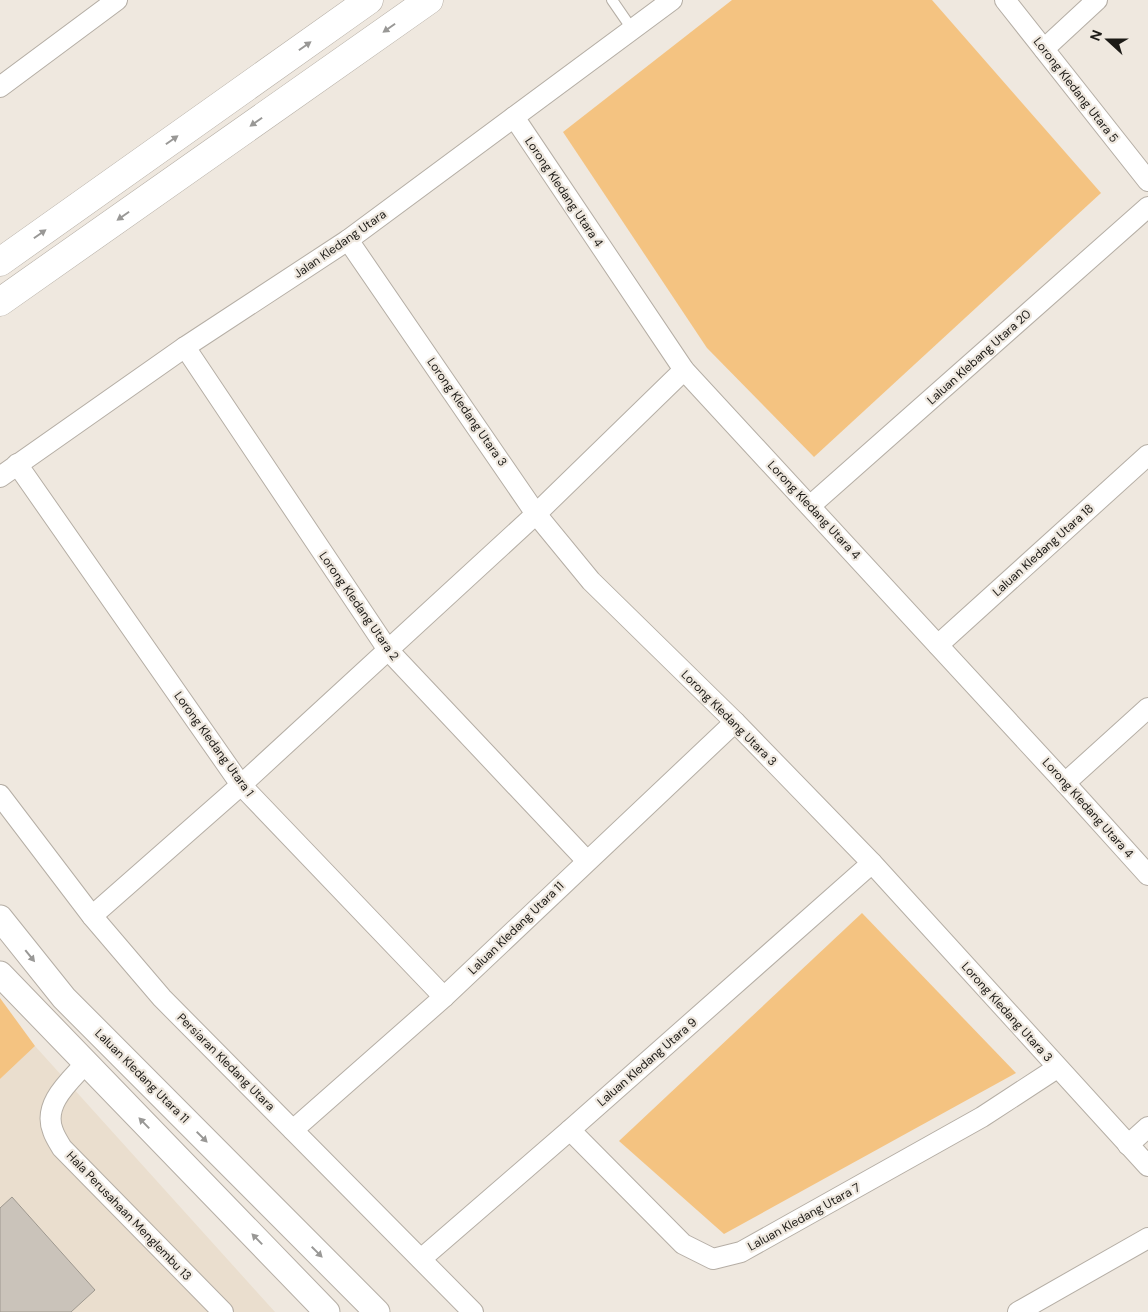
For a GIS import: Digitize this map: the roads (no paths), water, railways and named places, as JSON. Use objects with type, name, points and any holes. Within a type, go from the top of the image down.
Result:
[{"type":"main road","points":[[0,262],[369,0]]},
{"type":"main road","points":[[0,302],[428,0]]},
{"type":"street","points":[[0,87],[117,0]]},
{"type":"street","name":"Jalan Kledang Utara","points":[[0,477],[185,347],[348,240],[672,0]]},
{"type":"street","name":"Lorong Kledang Utara 5","points":[[1005,0],[1148,181]]},
{"type":"street","points":[[1044,49],[1097,0]]},
{"type":"street","name":"Lorong Kledang Utara 4","points":[[514,117],[684,370],[1066,783],[1148,875]]},
{"type":"street","name":"Laluan Klebang Utara 20","points":[[810,506],[1148,207]]},
{"type":"street","name":"Lorong Kledang Utara 3","points":[[348,240],[536,514],[591,581],[735,722],[872,863],[1148,1166]]},
{"type":"street","name":"Lorong Kledang Utara 2","points":[[185,347],[388,650],[587,861]]},
{"type":"street","points":[[92,916],[241,785],[536,514],[684,370]]},
{"type":"street","name":"Laluan Kledang Utara 18","points":[[938,645],[1148,455]]},
{"type":"street","name":"Lorong Kledang Utara 1","points":[[17,464],[241,785],[444,997]]},
{"type":"street","points":[[1066,783],[1148,708]]},
{"type":"street","name":"Laluan Kledang Utara 11","points":[[294,1130],[444,997],[735,722]]},
{"type":"street","name":"Persiaran Kledang Utara","points":[[0,795],[92,916],[162,998],[473,1312]]},
{"type":"street","name":"Laluan Kledang Utara 9","points":[[421,1259],[872,863]]},
{"type":"street","name":"Laluan Kledang Utara 11","points":[[0,918],[64,998],[377,1312]]},
{"type":"street","points":[[0,974],[327,1312]]},
{"type":"street","name":"Hala Perusahaan Menglembu 13","points":[[86,1063],[61,1091],[51,1108],[52,1130],[55,1136],[62,1148],[223,1312]]},
{"type":"street","name":"Laluan Kledang Utara 7","points":[[570,1130],[683,1244],[712,1259],[741,1252],[982,1117],[1058,1068]]},
{"type":"street","points":[[1128,1145],[1148,1127]]},
{"type":"street","points":[[1018,1312],[1148,1238]]},
{"type":"lane","points":[[612,0],[632,29]]}]
